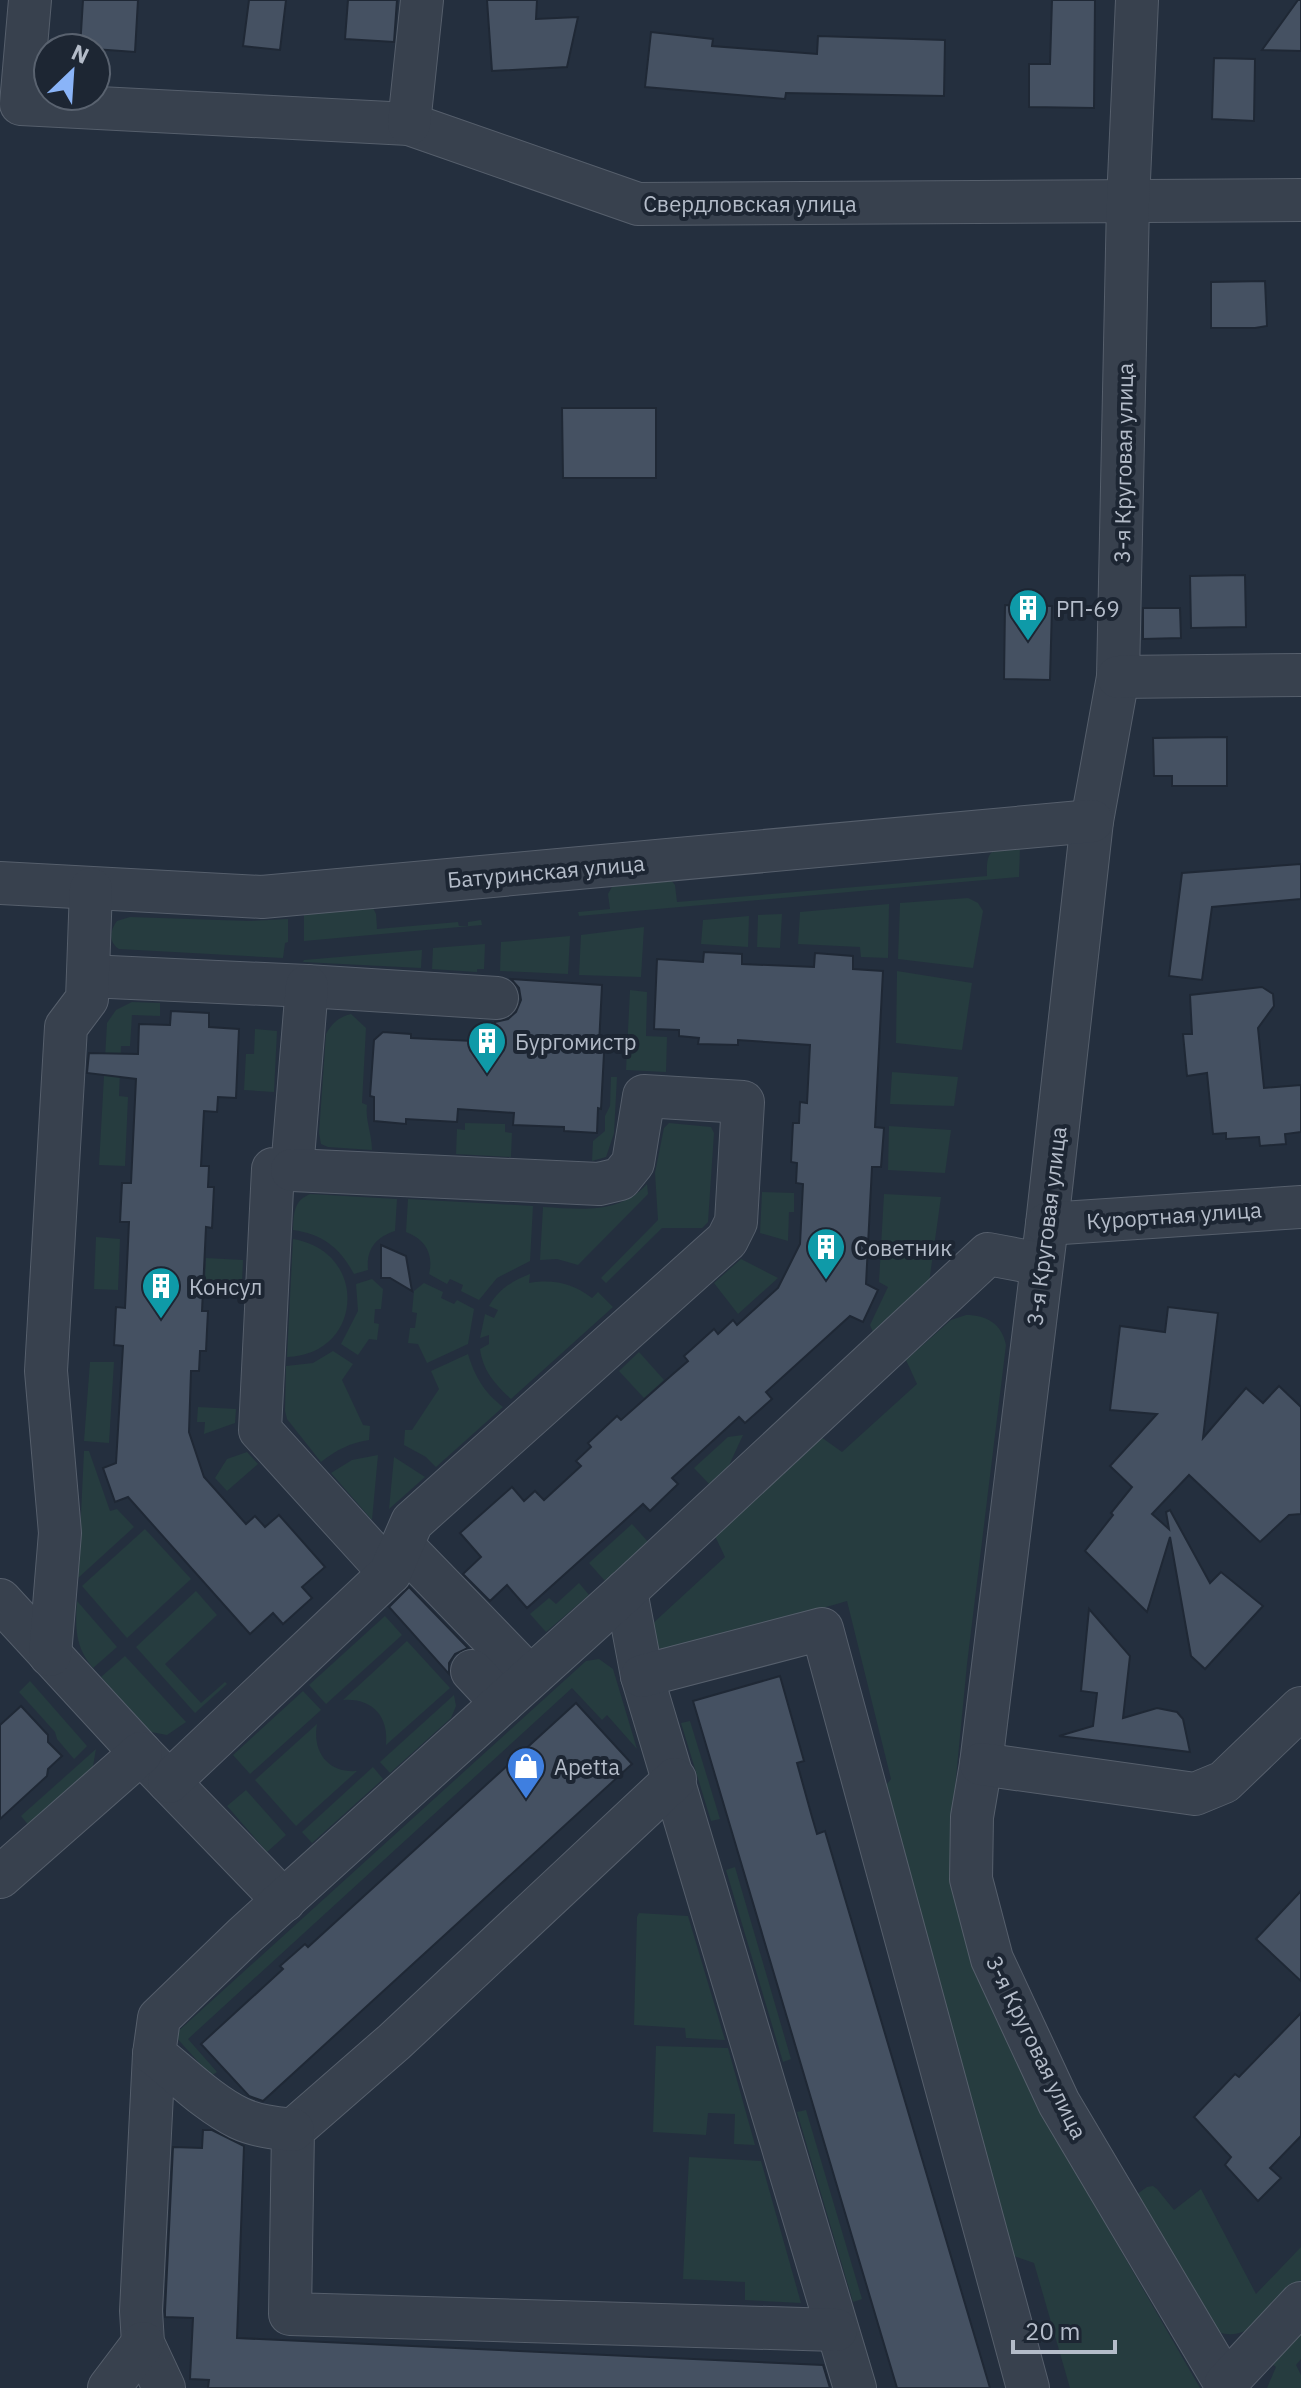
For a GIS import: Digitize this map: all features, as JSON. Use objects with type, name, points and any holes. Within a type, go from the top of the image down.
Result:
[{"type":"street","name":"Свердловская улица","points":[[30,0],[21,104],[409,124],[638,204],[1301,200]]},
{"type":"street","points":[[409,124],[422,0]]},
{"type":"street","name":"3-я Круговая улица","points":[[1137,0],[1128,202],[1118,677],[1092,821],[1044,1244],[972,1817],[971,1879],[992,1959],[1059,2103],[1227,2385]]},
{"type":"street","points":[[1118,677],[1301,675]]},
{"type":"street","name":"Батуринская улица","points":[[0,883],[262,897],[1092,821]]},
{"type":"street","points":[[50,1655],[60,1533],[46,1371],[66,1027],[87,999],[91,889]]},
{"type":"street","points":[[88,976],[497,998]]},
{"type":"street","points":[[292,1170],[307,986]]},
{"type":"street","points":[[1,1876],[155,1768],[396,1559],[412,1522],[727,1240],[736,1222],[743,1102],[644,1096],[633,1163],[620,1179],[599,1184],[273,1169],[260,1430],[396,1559],[516,1690]]},
{"type":"street","name":"Курортная улица","points":[[626,1591],[988,1254],[1301,1207]]},
{"type":"street","points":[[626,1591],[642,1676],[855,2388]]},
{"type":"street","points":[[164,2388],[143,2343],[141,2311],[154,2054],[159,2018],[626,1591]]},
{"type":"street","points":[[0,1600],[155,1768],[284,1901]]},
{"type":"street","points":[[642,1676],[822,1629],[1028,2388]]},
{"type":"street","points":[[472,1671],[516,1690]]},
{"type":"street","points":[[981,1764],[1195,1794],[1224,1782],[1301,1708]]},
{"type":"street","points":[[154,2054],[241,2119],[270,2128],[293,2130],[394,2042],[675,1779]]},
{"type":"street","points":[[293,2130],[290,2314],[836,2330]]},
{"type":"street","points":[[1227,2385],[1301,2303]]},
{"type":"street","points":[[109,2388],[143,2343]]},
{"type":"green space","points":[[1020,848],[1019,877],[579,916],[578,912],[610,909],[608,894],[613,885],[670,879],[675,885],[677,902],[987,876],[988,860],[993,852]]},
{"type":"green space","points":[[968,898],[978,903],[983,911],[973,968],[898,959],[900,903]]},
{"type":"green space","points":[[889,904],[888,958],[861,957],[860,947],[798,944],[800,912]]},
{"type":"green space","points":[[372,906],[377,929],[458,922],[459,926],[468,926],[468,922],[481,920],[482,925],[304,941],[304,910]]},
{"type":"green space","points":[[782,914],[780,948],[757,947],[758,915]]},
{"type":"green space","points":[[749,916],[748,947],[701,944],[703,920]]},
{"type":"green space","points":[[130,917],[249,921],[288,919],[288,942],[285,943],[283,958],[119,949],[111,936],[113,928],[117,921]]},
{"type":"green space","points":[[644,927],[641,977],[579,975],[581,935]]},
{"type":"green space","points":[[570,936],[568,974],[500,971],[501,942]]},
{"type":"green space","points":[[485,944],[484,969],[477,969],[477,972],[432,969],[433,948]]},
{"type":"green space","points":[[422,950],[421,968],[303,962],[304,960]]},
{"type":"green space","points":[[897,971],[972,983],[962,1050],[896,1043]]},
{"type":"green space","points":[[630,990],[647,992],[646,1036],[667,1037],[666,1072],[626,1070]]},
{"type":"green space","points":[[132,1002],[160,1003],[160,1016],[132,1015],[130,1046],[121,1046],[119,1096],[128,1097],[125,1166],[99,1165],[107,1023],[116,1010]]},
{"type":"green space","points":[[351,1014],[366,1028],[362,1103],[367,1105],[372,1150],[328,1147],[321,1144],[319,1133],[326,1034],[336,1021]]},
{"type":"green space","points":[[255,1029],[277,1031],[274,1092],[244,1090],[246,1054],[254,1054]]},
{"type":"green space","points":[[892,1072],[958,1077],[954,1106],[890,1104]]},
{"type":"green space","points":[[611,1077],[617,1077],[614,1133],[606,1157],[592,1161],[593,1141],[605,1131]]},
{"type":"green space","points":[[465,1123],[505,1124],[505,1132],[512,1133],[511,1157],[456,1154],[457,1129],[465,1130]]},
{"type":"green space","points":[[669,1123],[711,1127],[714,1133],[708,1222],[702,1228],[662,1228],[606,1283],[601,1278],[658,1220],[655,1173],[664,1128]]},
{"type":"green space","points":[[889,1126],[951,1130],[945,1173],[888,1170]]},
{"type":"green space","points":[[647,1184],[648,1194],[578,1265],[557,1259],[540,1260],[543,1207],[585,1209],[612,1205],[636,1194]]},
{"type":"green space","points":[[762,1192],[794,1193],[794,1212],[789,1212],[788,1241],[760,1233]]},
{"type":"green space","points":[[310,1194],[397,1199],[395,1231],[374,1245],[368,1270],[354,1274],[330,1244],[313,1235],[293,1230],[297,1204]]},
{"type":"green space","points":[[884,1194],[941,1197],[928,1290],[875,1337],[870,1325],[888,1287],[879,1282]]},
{"type":"green space","points":[[408,1199],[533,1206],[530,1261],[497,1278],[479,1300],[461,1291],[463,1285],[450,1279],[447,1284],[429,1274],[430,1260],[426,1248],[406,1232]]},
{"type":"green space","points":[[96,1237],[120,1239],[118,1290],[94,1289]]},
{"type":"green space","points":[[293,1239],[318,1248],[335,1263],[345,1282],[347,1302],[343,1322],[331,1340],[312,1352],[287,1357]]},
{"type":"green space","points":[[206,1258],[243,1260],[242,1282],[205,1280]]},
{"type":"green space","points":[[741,1259],[778,1278],[738,1314],[714,1283]]},
{"type":"green space","points":[[530,1274],[529,1283],[562,1283],[592,1298],[598,1292],[613,1307],[511,1399],[484,1364],[480,1349],[489,1344],[489,1335],[480,1338],[485,1314],[494,1318],[498,1310],[489,1306],[493,1300],[506,1286]]},
{"type":"green space","points":[[372,1279],[383,1289],[381,1309],[375,1309],[374,1323],[379,1324],[377,1340],[369,1339],[358,1355],[341,1344],[358,1311],[356,1284]]},
{"type":"green space","points":[[424,1283],[443,1292],[441,1298],[454,1304],[457,1300],[474,1309],[468,1344],[427,1363],[418,1344],[408,1343],[417,1313],[412,1312],[414,1291]]},
{"type":"green space","points":[[966,1315],[992,1322],[1001,1331],[1006,1345],[967,1664],[951,1829],[1041,2112],[1200,2388],[1070,2388],[1034,2263],[999,2251],[868,1808],[891,1779],[847,1601],[675,1651],[657,1648],[650,1626],[725,1557],[714,1534],[821,1437],[842,1452],[917,1384],[906,1360],[951,1320]]},
{"type":"green space","points":[[333,1351],[353,1364],[342,1380],[363,1425],[370,1426],[369,1440],[344,1448],[321,1462],[287,1419],[286,1366],[313,1363]]},
{"type":"green space","points":[[639,1352],[664,1380],[644,1398],[619,1371]]},
{"type":"green space","points":[[468,1354],[481,1384],[503,1407],[436,1467],[426,1457],[404,1445],[405,1430],[412,1430],[439,1389],[431,1371]]},
{"type":"green space","points":[[90,1362],[114,1362],[109,1443],[84,1441]]},
{"type":"green space","points":[[198,1407],[236,1409],[235,1423],[204,1434],[205,1422],[197,1422]]},
{"type":"green space","points":[[743,1435],[725,1474],[711,1486],[694,1468],[728,1437]]},
{"type":"green space","points":[[84,1451],[89,1451],[110,1511],[117,1509],[134,1527],[78,1578]]},
{"type":"green space","points":[[247,1452],[258,1464],[227,1491],[215,1478],[227,1459]]},
{"type":"green space","points":[[378,1455],[372,1520],[331,1473],[352,1460]]},
{"type":"green space","points":[[394,1457],[425,1477],[389,1509]]},
{"type":"green space","points":[[632,1524],[649,1543],[606,1582],[589,1563]]},
{"type":"green space","points":[[145,1529],[191,1579],[127,1638],[82,1586]]},
{"type":"green space","points":[[579,1583],[589,1595],[546,1632],[530,1614],[549,1598],[556,1604]]},
{"type":"green space","points":[[196,1591],[217,1615],[165,1664],[201,1703],[225,1682],[227,1684],[195,1713],[136,1647]]},
{"type":"green space","points":[[77,1601],[117,1647],[93,1668],[78,1636]]},
{"type":"green space","points":[[385,1616],[402,1635],[326,1704],[309,1685]]},
{"type":"green space","points":[[407,1641],[450,1688],[386,1745],[385,1725],[376,1711],[362,1702],[343,1700]]},
{"type":"green space","points":[[125,1656],[186,1722],[167,1735],[151,1732],[101,1677]]},
{"type":"green space","points":[[599,1659],[613,1669],[637,1749],[607,1715],[602,1720],[572,1688],[188,2039],[217,2072],[211,2076],[174,2035],[586,1661]]},
{"type":"green space","points":[[30,1681],[87,1746],[74,1759],[55,1732],[19,1692]]},
{"type":"green space","points":[[303,1691],[321,1710],[250,1774],[233,1755]]},
{"type":"green space","points":[[454,1695],[456,1706],[451,1718],[390,1773],[380,1762]]},
{"type":"green space","points":[[690,1721],[720,1819],[711,1821],[681,1723]]},
{"type":"green space","points":[[317,1724],[317,1743],[324,1759],[338,1768],[357,1771],[296,1826],[255,1780]]},
{"type":"green space","points":[[96,1749],[88,1774],[30,1827],[21,1816]]},
{"type":"green space","points":[[373,1767],[383,1779],[312,1843],[302,1832]]},
{"type":"green space","points":[[246,1790],[286,1835],[267,1852],[227,1806]]},
{"type":"green space","points":[[735,1867],[791,2059],[783,2062],[726,1870]]},
{"type":"green space","points":[[639,1913],[688,1916],[725,2040],[686,2038],[685,2028],[634,2025]]},
{"type":"green space","points":[[656,2046],[728,2048],[755,2145],[734,2144],[735,2114],[708,2113],[706,2135],[653,2132]]},
{"type":"green space","points":[[806,2110],[862,2299],[853,2302],[797,2112]]},
{"type":"green space","points":[[689,2157],[761,2161],[801,2303],[745,2300],[745,2282],[683,2279]]},
{"type":"green space","points":[[1153,2186],[1174,2210],[1201,2189],[1256,2294],[1301,2247],[1301,2280],[1254,2327],[1231,2334],[1218,2332],[1133,2197]]},
{"type":"green space","points":[[1301,2329],[1301,2359],[1296,2365],[1301,2375],[1301,2388],[1267,2388],[1276,2367],[1270,2362]]},
{"type":"building","points":[[83,0],[138,0],[135,52],[112,50],[112,32],[81,32]]},
{"type":"building","points":[[249,0],[286,0],[280,50],[243,46]]},
{"type":"building","points":[[348,0],[397,0],[394,42],[345,39]]},
{"type":"building","points":[[487,0],[537,0],[536,19],[578,17],[567,67],[492,71]]},
{"type":"building","points":[[1052,0],[1095,0],[1094,108],[1029,107],[1029,64],[1050,64]]},
{"type":"building","points":[[1301,0],[1301,51],[1262,50]]},
{"type":"building","points":[[651,32],[713,39],[712,46],[817,54],[818,36],[945,40],[944,96],[786,93],[785,99],[645,87]]},
{"type":"building","points":[[1214,58],[1255,59],[1254,121],[1212,119]]},
{"type":"building","points":[[1265,281],[1267,326],[1211,328],[1211,282]]},
{"type":"building","points":[[562,408],[656,408],[656,478],[563,478]]},
{"type":"building","points":[[1245,575],[1246,627],[1191,628],[1190,576]]},
{"type":"building","name":"РП-69","points":[[1005,605],[1052,606],[1050,680],[1004,679]]},
{"type":"building","points":[[1143,608],[1180,608],[1181,638],[1143,639]]},
{"type":"building","points":[[1227,737],[1227,786],[1172,786],[1172,776],[1154,776],[1153,738]]},
{"type":"building","points":[[1301,864],[1301,899],[1212,907],[1202,980],[1169,976],[1182,873]]},
{"type":"building","name":"Советник","points":[[704,952],[742,954],[742,964],[814,967],[815,953],[853,956],[853,969],[883,971],[875,1127],[884,1128],[881,1167],[872,1167],[866,1284],[878,1290],[863,1322],[850,1316],[766,1392],[772,1399],[745,1423],[739,1417],[672,1478],[678,1484],[650,1511],[643,1504],[527,1608],[507,1585],[490,1601],[463,1574],[481,1557],[460,1533],[512,1487],[524,1501],[535,1491],[544,1500],[581,1466],[576,1461],[591,1447],[588,1443],[617,1416],[621,1420],[688,1361],[684,1356],[714,1329],[718,1334],[733,1320],[737,1325],[778,1288],[800,1244],[803,1184],[796,1183],[797,1163],[791,1162],[793,1123],[799,1123],[800,1102],[807,1103],[810,1045],[738,1040],[738,1045],[698,1044],[699,1038],[679,1036],[679,1030],[654,1029],[657,959],[703,962]]},
{"type":"building","name":"Бургомистр","points":[[511,979],[602,985],[599,1045],[604,1053],[597,1133],[564,1131],[564,1127],[513,1125],[514,1113],[458,1109],[457,1122],[406,1119],[406,1124],[374,1121],[374,1097],[370,1096],[374,1040],[383,1032],[411,1034],[411,1038],[494,1042],[495,1022],[508,1019],[516,1012],[521,1000],[519,988]]},
{"type":"building","points":[[1262,987],[1273,994],[1274,1006],[1258,1028],[1264,1088],[1301,1085],[1301,1132],[1285,1134],[1286,1144],[1260,1146],[1259,1137],[1226,1139],[1226,1133],[1213,1134],[1207,1073],[1187,1076],[1183,1034],[1192,1034],[1190,995]]},
{"type":"building","name":"Консул","points":[[171,1011],[209,1013],[209,1027],[239,1029],[236,1098],[218,1097],[217,1112],[204,1111],[201,1166],[209,1166],[208,1187],[214,1187],[212,1228],[206,1227],[202,1311],[208,1311],[206,1351],[200,1351],[199,1371],[191,1371],[189,1432],[204,1477],[246,1524],[255,1516],[265,1527],[279,1515],[325,1567],[302,1587],[312,1598],[283,1624],[273,1613],[250,1634],[128,1497],[115,1502],[103,1468],[116,1463],[123,1346],[114,1345],[116,1307],[125,1308],[129,1222],[120,1222],[122,1183],[131,1183],[136,1079],[87,1073],[89,1053],[138,1054],[139,1024],[170,1025]]},
{"type":"building","points":[[381,1245],[406,1256],[412,1291],[390,1278],[381,1278]]},
{"type":"building","points":[[1168,1307],[1218,1313],[1203,1438],[1246,1388],[1263,1403],[1279,1386],[1301,1407],[1301,1514],[1289,1515],[1260,1542],[1189,1475],[1152,1514],[1169,1529],[1166,1512],[1170,1510],[1210,1583],[1221,1572],[1263,1606],[1205,1669],[1191,1656],[1170,1537],[1147,1612],[1085,1551],[1132,1487],[1110,1466],[1157,1414],[1110,1410],[1120,1326],[1165,1332]]},
{"type":"building","points":[[409,1587],[468,1648],[455,1654],[449,1663],[449,1674],[389,1607]]},
{"type":"building","points":[[1089,1609],[1130,1656],[1123,1718],[1157,1708],[1177,1712],[1183,1719],[1190,1752],[1059,1736],[1093,1726],[1097,1693],[1081,1691]]},
{"type":"building","points":[[780,1676],[804,1761],[797,1763],[817,1834],[825,1831],[990,2388],[897,2388],[693,1701]]},
{"type":"building","points":[[576,1703],[632,1764],[263,2101],[249,2096],[201,2044],[283,1969],[280,1966],[305,1944],[308,1947]]},
{"type":"building","points":[[21,1706],[48,1735],[48,1742],[62,1756],[48,1769],[47,1776],[0,1819],[0,1725]]},
{"type":"building","points":[[1301,1891],[1301,1981],[1256,1939]]},
{"type":"building","points":[[1301,2013],[1301,2136],[1270,2168],[1281,2178],[1258,2201],[1225,2165],[1231,2157],[1194,2117],[1235,2074],[1239,2077]]},
{"type":"building","points":[[203,2130],[212,2130],[244,2146],[237,2338],[823,2365],[830,2388],[208,2388],[209,2380],[190,2379],[193,2318],[165,2317],[173,2147],[202,2148]]},
{"type":"place","name":"РП-69","points":[[1028,642]]},
{"type":"place","name":"Бургомистр","points":[[487,1075]]},
{"type":"place","name":"Советник","points":[[826,1281]]},
{"type":"place","name":"Консул","points":[[161,1320]]},
{"type":"place","name":"Apetta","points":[[526,1800]]}]
